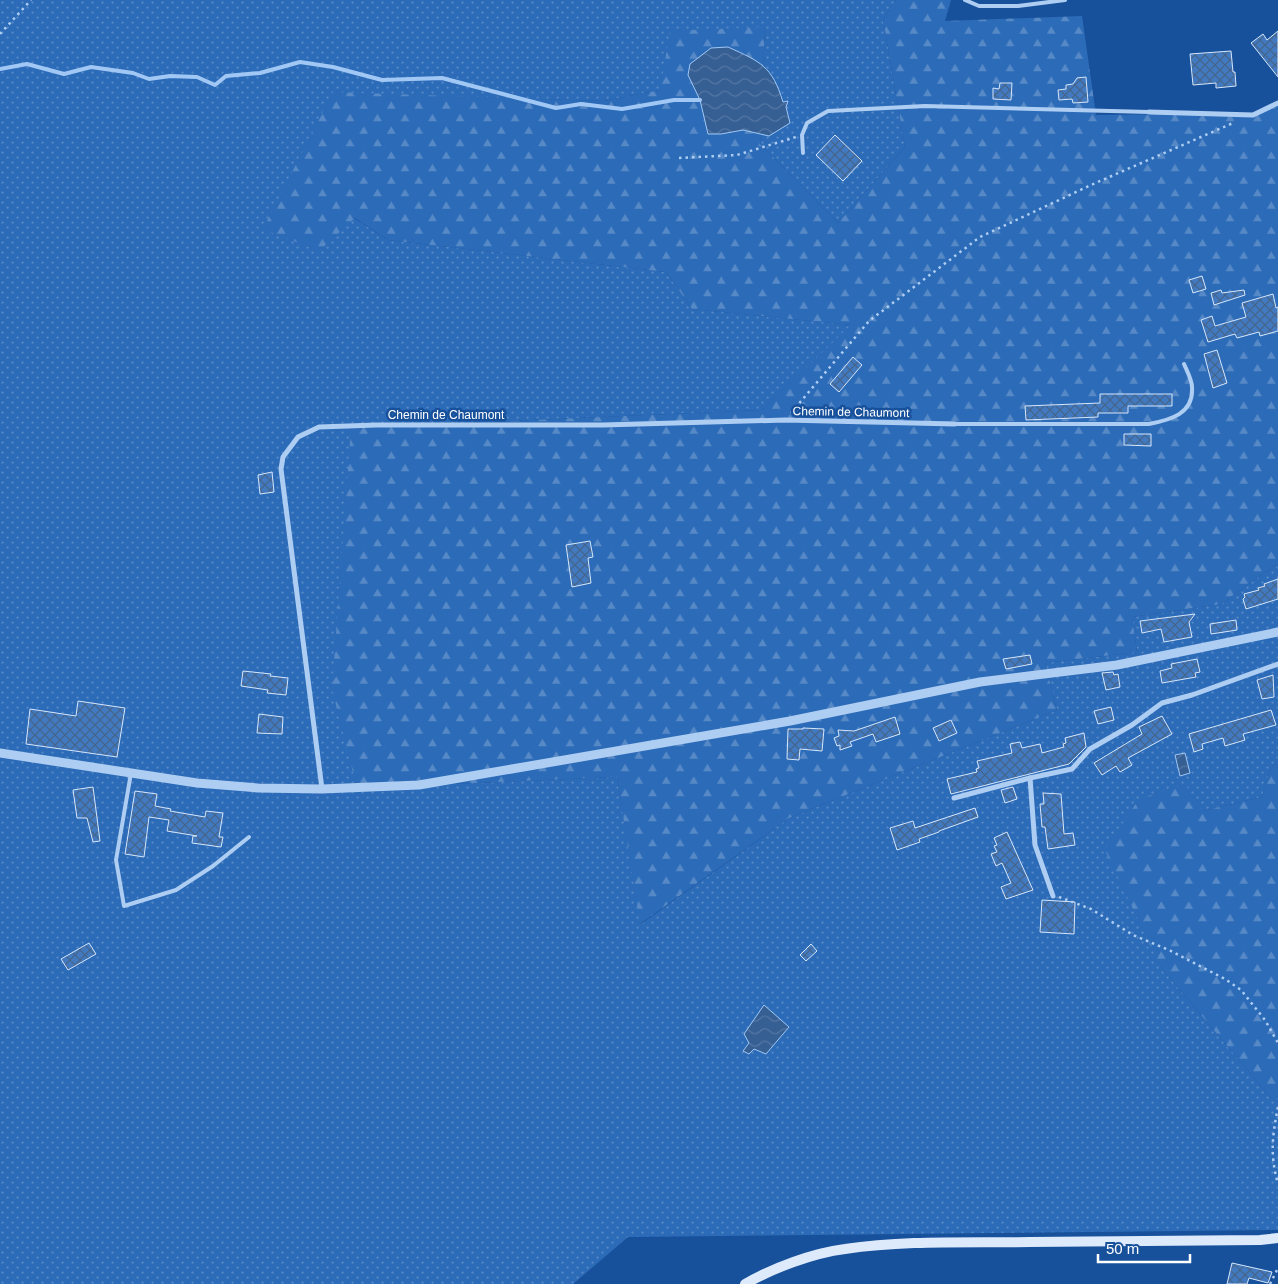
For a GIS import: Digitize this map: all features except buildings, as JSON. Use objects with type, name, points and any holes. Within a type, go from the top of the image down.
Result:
[{"type":"main road","points":[[746,1284],[783,1267],[816,1256],[844,1249],[873,1246],[929,1243],[1260,1240],[1278,1238]]},
{"type":"street","points":[[1150,112],[1253,115],[1278,103]]},
{"type":"street","name":"Chemin de Chaumont","points":[[322,789],[282,469],[284,458],[298,437],[319,427],[348,426],[603,425],[785,420],[955,424]]},
{"type":"street","points":[[0,753],[197,783],[258,788],[322,789],[419,785],[790,721],[980,682],[1117,665],[1278,632]]},
{"type":"street","points":[[954,798],[1072,769],[1090,749],[1132,725],[1162,703],[1192,695],[1278,664]]},
{"type":"street","points":[[1030,778],[1035,846],[1053,896]]},
{"type":"lane","points":[[966,0],[979,6],[1018,6],[1065,0]]},
{"type":"lane","points":[[803,153],[802,135],[807,123],[828,111],[925,106],[1150,112]]},
{"type":"lane","points":[[955,424],[1149,424],[1171,420],[1185,410],[1191,398],[1192,386],[1184,364]]},
{"type":"lane","points":[[131,773],[116,860],[124,906],[176,890],[213,866],[249,837]]},
{"type":"path","points":[[0,34],[31,0]]},
{"type":"path","points":[[785,420],[869,321],[980,236],[1090,185],[1235,122]]},
{"type":"path","points":[[679,158],[737,155],[802,135]]},
{"type":"path","points":[[1053,896],[1091,909],[1133,934],[1225,979],[1241,990],[1265,1020],[1278,1043]]},
{"type":"path","points":[[1278,1107],[1272,1142],[1274,1167],[1278,1184]]},
{"type":"path","points":[[1270,1284],[1278,1268]]},
{"type":"green space","points":[[0,0],[896,0],[883,19],[905,147],[838,223],[760,144],[765,27],[660,90],[603,101],[333,93],[264,229],[354,218],[388,240],[666,272],[692,309],[852,325],[762,410],[351,428],[357,788],[617,777],[641,924],[789,818],[1057,710],[1045,663],[1137,652],[1132,617],[1221,604],[1278,563],[1278,764],[1271,766],[1262,797],[1203,811],[1160,966],[1271,1098],[1278,1098],[1278,1230],[628,1237],[573,1284],[0,1284]]},
{"type":"green space","points":[[896,0],[951,0],[945,21],[1082,16],[1096,115],[1255,113],[1278,104],[1278,563],[1221,604],[1132,617],[1137,652],[1045,663],[1057,710],[789,818],[640,924],[617,777],[357,788],[332,689],[351,428],[762,410],[851,325],[692,309],[666,272],[388,240],[355,218],[319,251],[263,229],[333,92],[603,101],[660,90],[670,31],[765,27],[760,144],[838,223],[905,147],[883,19]]},
{"type":"green space","points":[[1278,764],[1278,1098],[1271,1098],[1160,966],[1105,850],[1139,799],[1185,784],[1203,811],[1262,797],[1271,766]]},
{"type":"water","points":[[728,47],[757,62],[769,73],[779,90],[783,102],[788,101],[786,107],[790,123],[769,136],[743,130],[708,134],[700,100],[688,75],[690,64],[711,48]]},
{"type":"water","points":[[1185,753],[1190,773],[1180,776],[1175,755]]},
{"type":"water","points":[[764,1005],[789,1027],[766,1054],[754,1049],[749,1054],[743,1051],[749,1043],[744,1034]]},
{"type":"waterway","points":[[0,69],[27,64],[64,74],[91,67],[133,73],[149,79],[170,76],[197,77],[215,85],[226,76],[260,73],[300,62],[333,67],[382,80],[442,78],[556,108],[581,104],[622,109],[674,100],[700,100]]}]
